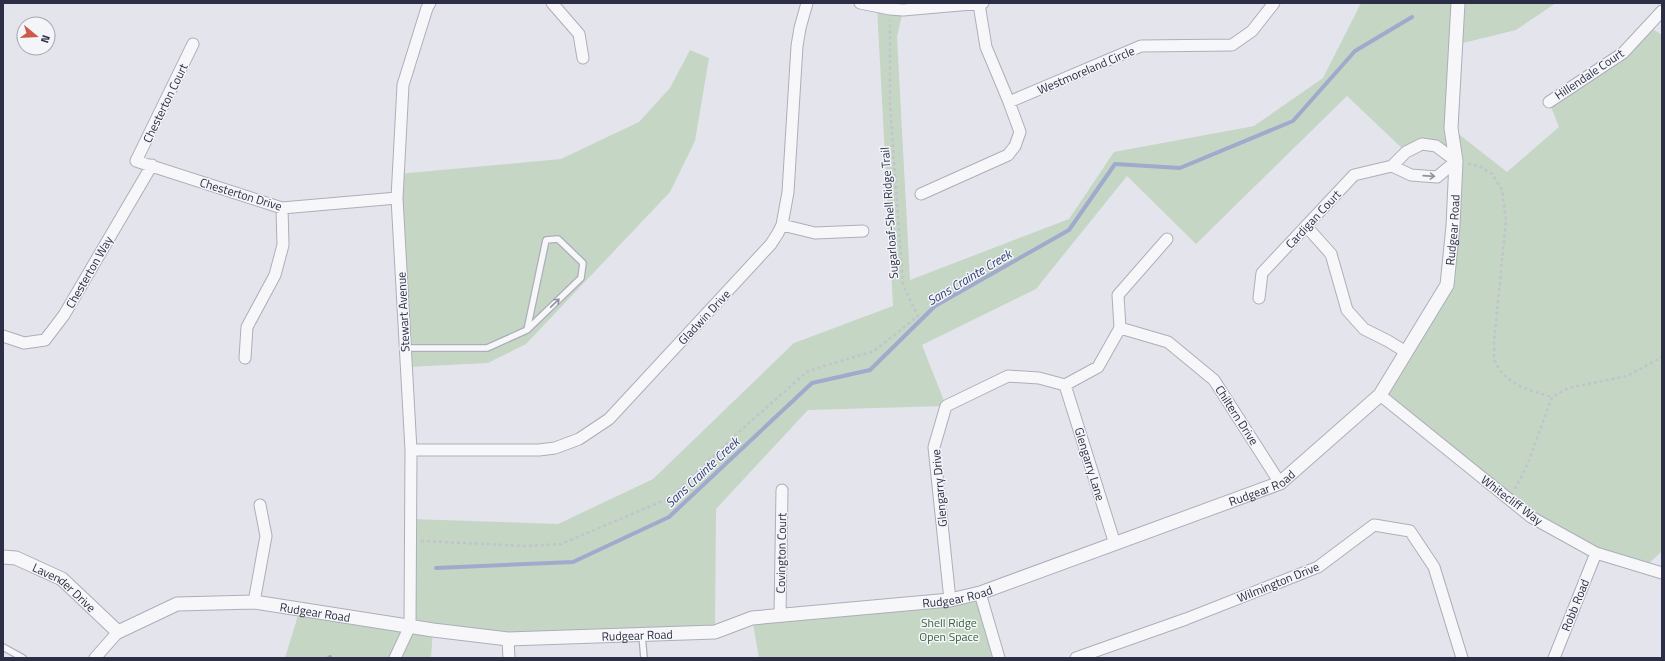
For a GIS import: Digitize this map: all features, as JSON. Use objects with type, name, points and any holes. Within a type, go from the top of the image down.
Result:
[{"type":"street","name":"Stewart Avenue","points":[[410,626],[411,450],[397,198],[403,85],[427,8],[430,3]]},
{"type":"street","points":[[552,3],[579,34],[583,58]]},
{"type":"street","name":"Gladwin Drive","points":[[411,450],[539,450],[568,444],[595,430],[609,419],[770,244],[782,225],[788,192],[797,46],[807,3]]},
{"type":"street","points":[[860,3],[903,10],[981,4],[986,47],[1020,132],[1015,146],[1008,155],[921,194]]},
{"type":"street","name":"Westmoreland Circle","points":[[1009,102],[1141,46],[1232,45],[1252,31],[1274,3]]},
{"type":"street","name":"Rudgear Road","points":[[95,658],[118,632],[178,604],[254,602],[410,626],[508,639],[715,632],[752,618],[950,600],[980,593],[1280,483],[1380,395],[1447,285],[1453,226],[1456,161],[1451,128],[1458,3]]},
{"type":"street","name":"Hillendale Court","points":[[1548,102],[1623,53],[1662,11]]},
{"type":"street","name":"Chesterton Court","points":[[136,161],[193,44]]},
{"type":"street","points":[[1422,144],[1436,146],[1456,161],[1437,177],[1411,175],[1392,166],[1406,152],[1422,144]]},
{"type":"street","name":"Chesterton Drive","points":[[136,161],[282,208],[397,198]]},
{"type":"street","name":"Chesterton Way","points":[[3,336],[24,343],[45,340],[64,315],[152,165]]},
{"type":"street","name":"Cardigan Court","points":[[1259,298],[1262,273],[1354,175],[1392,166]]},
{"type":"street","points":[[245,358],[247,327],[275,275],[283,245],[282,208]]},
{"type":"street","points":[[782,225],[815,234],[863,230]]},
{"type":"street","points":[[1306,226],[1331,254],[1347,310],[1364,329],[1406,352]]},
{"type":"street","points":[[1065,385],[1098,367],[1120,328],[1118,295],[1167,239]]},
{"type":"street","name":"Chiltern Drive","points":[[1120,328],[1168,342],[1214,380],[1280,483]]},
{"type":"street","name":"Glengarry Drive","points":[[950,600],[934,447],[946,406],[1008,376],[1039,378],[1065,385]]},
{"type":"street","name":"Glengarry Lane","points":[[1065,385],[1114,544]]},
{"type":"street","name":"Whitecliff Way","points":[[1380,395],[1532,517],[1596,552],[1662,574]]},
{"type":"street","name":"Covington Court","points":[[780,616],[782,490]]},
{"type":"street","points":[[254,602],[266,536],[260,505]]},
{"type":"street","name":"Wilmington Drive","points":[[1076,658],[1186,619],[1318,566],[1374,525],[1410,530],[1434,567],[1462,658]]},
{"type":"street","name":"Robb Road","points":[[1554,658],[1596,552]]},
{"type":"street","name":"Lavender Drive","points":[[3,557],[16,558],[62,579],[118,632]]},
{"type":"street","points":[[980,593],[999,658]]},
{"type":"street","points":[[395,658],[410,626]]},
{"type":"street","points":[[508,639],[509,658]]},
{"type":"lane","points":[[405,348],[487,348],[527,330],[581,278],[583,263],[558,238],[546,240],[527,330]]},
{"type":"lane","points":[[642,635],[644,658]]},
{"type":"lane","points":[[3,647],[23,658]]},
{"type":"path","name":"Sugarloaf-Shell Ridge Trail","points":[[411,540],[527,546],[561,544],[670,498],[742,429],[808,372],[874,351],[918,316],[903,285],[890,106],[890,9]]},
{"type":"path","points":[[1456,161],[1479,166],[1492,174],[1502,190],[1506,222],[1494,342],[1495,360],[1505,377],[1526,389],[1552,397]]},
{"type":"path","points":[[1510,500],[1528,463],[1552,397],[1568,388],[1627,376],[1662,357]]},
{"type":"green space","points":[[860,3],[902,3],[903,10],[897,37],[910,280],[1069,219],[1114,152],[1254,126],[1323,78],[1361,3],[1556,3],[1516,30],[1455,45],[1451,128],[1507,172],[1559,127],[1549,102],[1623,53],[1648,26],[1662,35],[1662,551],[1644,568],[1596,553],[1531,517],[1380,395],[1447,285],[1456,161],[1436,146],[1406,152],[1347,96],[1196,244],[1127,176],[1036,289],[922,345],[946,406],[808,410],[716,509],[715,632],[508,639],[433,630],[431,658],[285,658],[300,609],[410,626],[411,519],[558,524],[653,479],[794,343],[893,306],[877,7]]},
{"type":"green space","points":[[690,50],[709,58],[695,141],[670,192],[526,344],[488,363],[407,367],[398,174],[561,159],[639,122],[670,88]]},
{"type":"green space","name":"Shell Ridge Open Space","points":[[980,593],[999,658],[759,658],[752,618]]},
{"type":"waterway","name":"Sans Crainte Creek","points":[[436,568],[573,562],[669,517],[812,383],[870,370],[935,306],[1069,230],[1115,164],[1180,168],[1293,121],[1355,51],[1412,17]]}]
